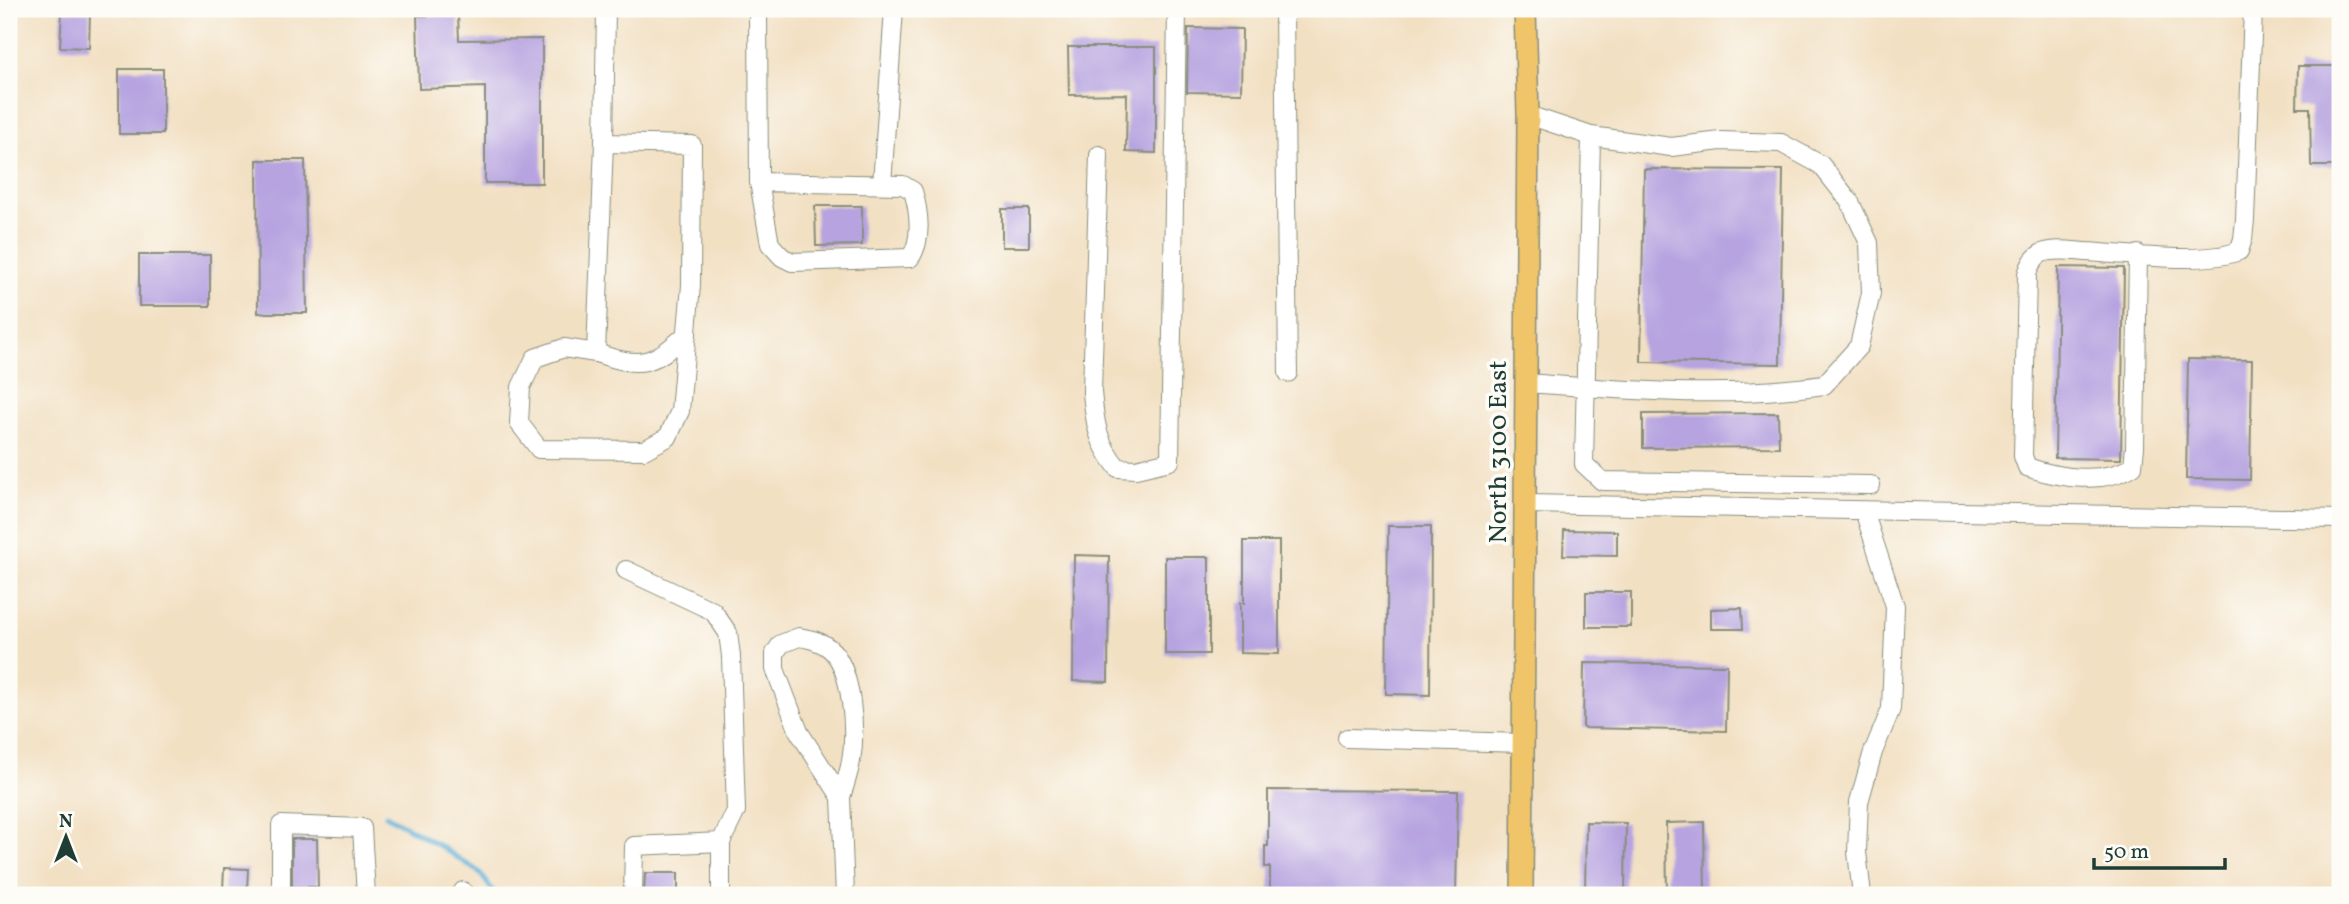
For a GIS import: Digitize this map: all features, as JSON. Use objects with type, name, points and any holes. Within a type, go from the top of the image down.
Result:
[{"type":"main road","name":"North 3100 East","points":[[1522,895],[1528,116],[1525,9]]},
{"type":"lane","points":[[596,353],[606,9]]},
{"type":"lane","points":[[758,9],[759,182],[770,244],[782,257],[792,262],[910,258],[916,249],[918,208],[913,191],[903,185],[759,182]]},
{"type":"lane","points":[[882,184],[894,9]]},
{"type":"lane","points":[[1099,156],[1091,391],[1095,428],[1104,451],[1118,468],[1136,469],[1170,461],[1177,9]]},
{"type":"lane","points":[[1284,9],[1287,373]]},
{"type":"lane","points":[[2138,254],[2133,466],[2120,474],[2090,478],[2048,474],[2028,467],[2023,456],[2027,274],[2032,261],[2043,253],[2060,250],[2138,254],[2205,258],[2239,251],[2245,220],[2253,9]]},
{"type":"lane","points":[[1526,383],[1700,392],[1784,391],[1824,385],[1859,346],[1871,293],[1869,243],[1850,202],[1821,164],[1781,143],[1721,141],[1671,147],[1591,136],[1528,116]]},
{"type":"lane","points":[[1591,136],[1584,464],[1602,481],[1871,485]]},
{"type":"lane","points":[[604,143],[692,145],[691,285],[687,334],[680,411],[668,437],[645,450],[539,449],[519,423],[521,387],[535,358],[564,348],[596,353],[627,363],[651,360],[687,334]]},
{"type":"lane","points":[[1525,504],[2340,519]]},
{"type":"lane","points":[[1862,895],[1857,852],[1858,802],[1891,709],[1895,606],[1864,511]]},
{"type":"lane","points":[[626,570],[713,611],[728,633],[736,811],[722,842],[721,895]]},
{"type":"lane","points":[[842,797],[799,732],[775,669],[775,653],[781,644],[799,637],[817,640],[831,649],[846,674],[851,701],[852,758],[842,797],[845,895]]},
{"type":"lane","points":[[1347,738],[1523,743]]},
{"type":"lane","points":[[281,895],[282,825],[362,828],[366,895]]},
{"type":"lane","points":[[633,895],[634,846],[722,842]]},
{"type":"building","points":[[62,11],[90,12],[89,48],[60,47]]},
{"type":"building","points":[[458,15],[459,40],[542,39],[542,183],[485,183],[485,87],[419,89],[417,16]]},
{"type":"building","points":[[1188,28],[1242,29],[1241,93],[1187,92]]},
{"type":"building","points":[[1068,47],[1156,47],[1156,153],[1126,152],[1127,94],[1069,95]]},
{"type":"building","points":[[2298,66],[2340,66],[2340,166],[2311,166],[2310,108],[2297,108]]},
{"type":"building","points":[[119,69],[163,69],[163,134],[119,134]]},
{"type":"building","points":[[257,160],[305,160],[307,313],[258,313]]},
{"type":"building","points":[[1644,169],[1783,170],[1780,364],[1641,362]]},
{"type":"building","points":[[815,206],[862,206],[862,245],[816,246]]},
{"type":"building","points":[[1002,209],[1029,209],[1029,247],[1002,247]]},
{"type":"building","points":[[139,255],[210,255],[210,306],[139,306]]},
{"type":"building","points":[[2058,267],[2124,268],[2121,459],[2055,458]]},
{"type":"building","points":[[2188,359],[2252,360],[2250,480],[2186,479]]},
{"type":"building","points":[[1778,413],[1779,447],[1643,448],[1643,414]]},
{"type":"building","points":[[1388,526],[1431,526],[1430,695],[1386,694]]},
{"type":"building","points":[[1564,530],[1617,531],[1617,556],[1563,555]]},
{"type":"building","points":[[1244,541],[1279,541],[1279,654],[1240,653],[1240,603],[1244,603]]},
{"type":"building","points":[[1074,555],[1109,556],[1108,682],[1073,681]]},
{"type":"building","points":[[1165,557],[1209,557],[1209,654],[1165,654]]},
{"type":"building","points":[[1586,592],[1631,592],[1631,627],[1586,627]]},
{"type":"building","points":[[1742,608],[1743,629],[1711,629],[1711,609]]},
{"type":"building","points":[[1584,663],[1727,665],[1726,731],[1583,728]]},
{"type":"building","points":[[1268,790],[1458,791],[1456,895],[1270,895],[1270,867],[1265,867],[1265,846],[1268,846]]},
{"type":"building","points":[[1586,822],[1626,823],[1625,895],[1585,895]]},
{"type":"building","points":[[1704,822],[1705,895],[1667,895],[1666,823]]},
{"type":"building","points":[[292,839],[317,839],[318,887],[292,887]]},
{"type":"building","points":[[224,868],[248,869],[247,891],[223,890]]},
{"type":"building","points":[[645,873],[678,873],[678,895],[644,895]]},
{"type":"waterway","points":[[386,815],[479,872],[496,895]]}]
